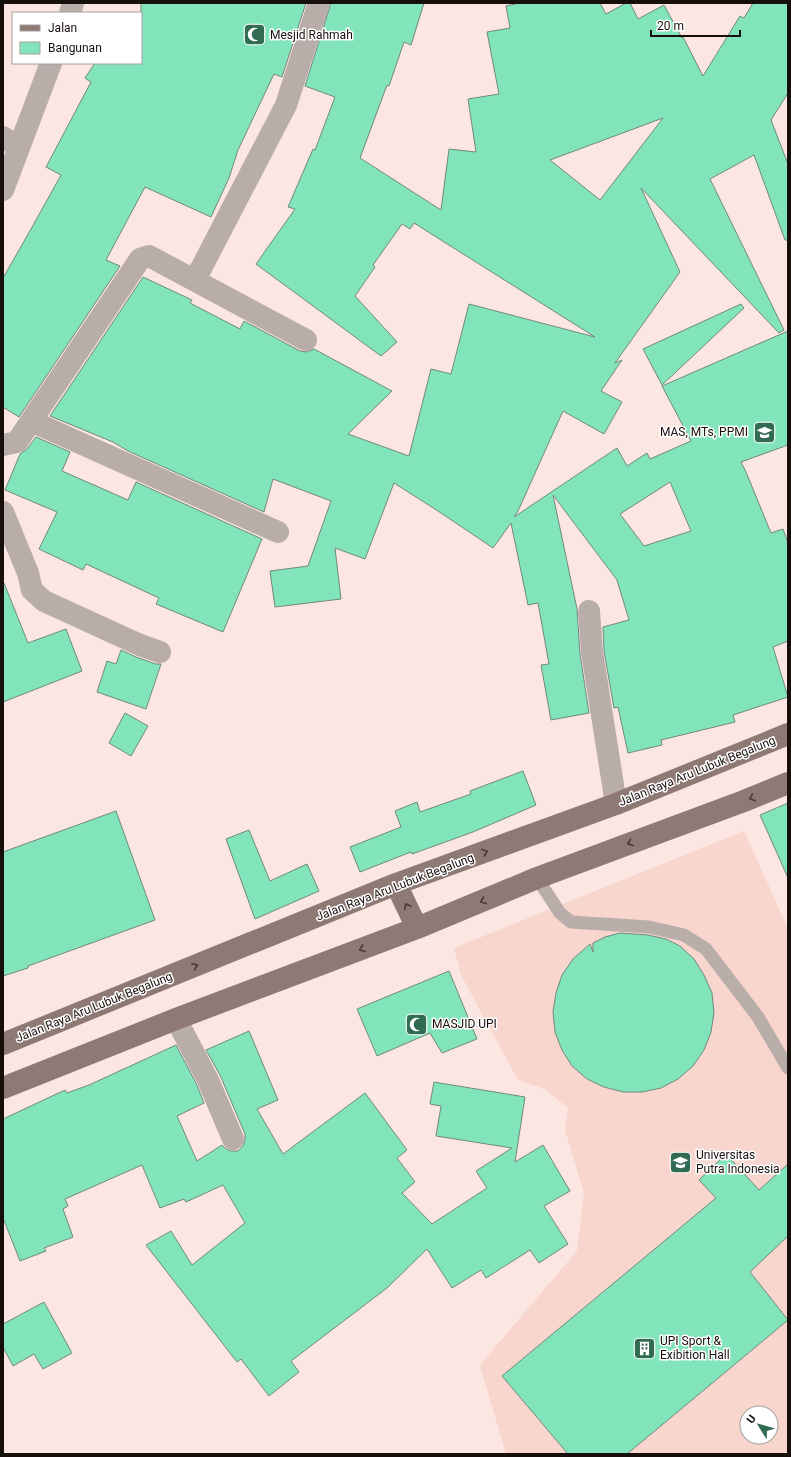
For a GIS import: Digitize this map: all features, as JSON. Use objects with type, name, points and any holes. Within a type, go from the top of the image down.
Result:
[{"type":"main road","name":"Jalan Raya Aru Lubuk Begalung","points":[[3,1044],[396,884],[616,804],[788,734]]},
{"type":"main road","points":[[3,1088],[176,1018],[417,928],[537,878],[744,801],[788,783]]},
{"type":"main road","points":[[396,884],[417,928]]},
{"type":"street","points":[[195,280],[286,105],[319,3]]},
{"type":"street","points":[[3,190],[11,142],[50,64]]},
{"type":"street","points":[[3,445],[17,442],[140,259],[149,256],[306,340]]},
{"type":"street","points":[[31,421],[278,532]]},
{"type":"street","points":[[3,512],[28,573],[32,590],[44,601],[140,645],[160,652]]},
{"type":"street","points":[[589,611],[592,652],[616,804]]},
{"type":"street","points":[[176,1018],[208,1080],[233,1139]]},
{"type":"lane","points":[[537,878],[560,913],[571,922],[648,927],[684,935],[706,948],[758,1017],[788,1068]]},
{"type":"shaded area","name":"Universitas Putra Indonesia","points":[[744,831],[788,929],[788,1454],[506,1454],[480,1365],[577,1251],[584,1193],[565,1130],[568,1108],[545,1089],[518,1080],[461,975],[454,948]]},
{"type":"building","points":[[141,3],[306,3],[282,77],[274,74],[238,150],[229,178],[211,217],[145,187],[106,260],[120,266],[19,417],[3,407],[3,278],[61,175],[46,167],[91,82],[85,78],[94,64],[142,64]]},
{"type":"building","points":[[331,3],[424,3],[411,45],[404,42],[389,86],[387,85],[360,158],[441,210],[449,149],[476,152],[468,99],[499,94],[487,32],[510,28],[506,6],[519,3],[600,3],[606,14],[626,3],[630,3],[638,19],[664,5],[682,38],[683,37],[703,76],[740,16],[744,18],[753,3],[788,3],[788,93],[771,120],[788,164],[788,240],[785,240],[754,155],[710,179],[784,330],[779,333],[641,188],[680,272],[615,363],[622,360],[601,391],[622,402],[604,434],[563,411],[514,517],[617,448],[627,466],[647,453],[650,459],[691,441],[662,386],[788,331],[788,445],[741,462],[771,533],[783,529],[788,543],[788,641],[773,647],[788,697],[733,715],[735,722],[661,740],[662,745],[628,753],[618,707],[614,708],[604,651],[603,627],[629,620],[617,580],[553,495],[577,609],[580,654],[589,713],[551,720],[541,665],[549,664],[538,603],[528,605],[511,523],[493,548],[394,483],[365,559],[335,548],[341,599],[275,607],[270,571],[308,566],[331,501],[273,479],[264,512],[128,451],[113,442],[50,416],[143,277],[192,300],[190,303],[240,329],[244,321],[300,351],[307,352],[314,349],[392,391],[348,434],[409,456],[431,369],[451,374],[469,304],[595,337],[414,223],[410,229],[402,224],[373,265],[375,267],[355,296],[397,342],[381,356],[256,264],[295,209],[288,207],[313,149],[315,150],[335,97],[305,86]],"holes":[[[663,118],[600,200],[550,160]],[[670,482],[691,531],[644,546],[620,514]]]},
{"type":"building","points":[[741,304],[744,308],[662,385],[643,349]]},
{"type":"building","points":[[36,437],[70,452],[62,471],[128,500],[136,482],[262,539],[223,632],[156,604],[159,598],[86,564],[83,570],[39,549],[57,512],[5,490],[20,454],[27,449]]},
{"type":"building","points":[[4,583],[28,643],[66,629],[82,671],[3,702],[3,584]]},
{"type":"building","points":[[121,650],[156,664],[161,664],[146,709],[97,692],[107,661],[116,664]]},
{"type":"building","points":[[125,713],[148,726],[131,756],[109,743]]},
{"type":"building","points":[[523,771],[536,805],[473,832],[412,854],[411,852],[360,872],[350,847],[401,827],[395,811],[417,802],[420,812],[471,794],[470,791]]},
{"type":"building","points":[[788,803],[788,878],[760,815]]},
{"type":"building","points":[[116,811],[155,920],[3,976],[3,852]]},
{"type":"building","points":[[249,830],[270,881],[307,864],[319,891],[255,919],[226,839]]},
{"type":"building","points":[[620,933],[648,935],[666,939],[680,946],[694,959],[704,975],[712,993],[714,1013],[711,1032],[704,1050],[693,1066],[678,1079],[661,1088],[642,1092],[623,1092],[604,1087],[587,1079],[572,1066],[562,1050],[555,1032],[553,1012],[556,993],[562,975],[573,959],[590,944],[593,952],[593,943],[605,937]]},
{"type":"building","name":"MASJID UPI","points":[[449,971],[477,1039],[442,1053],[430,1033],[377,1056],[357,1009]]},
{"type":"building","points":[[249,1031],[278,1100],[257,1109],[283,1154],[365,1093],[407,1150],[397,1158],[415,1182],[402,1193],[432,1224],[487,1188],[476,1171],[512,1148],[436,1136],[441,1106],[430,1104],[434,1082],[525,1097],[515,1162],[543,1145],[570,1191],[544,1206],[568,1244],[539,1263],[530,1250],[486,1278],[481,1270],[452,1288],[427,1249],[387,1288],[291,1361],[299,1372],[269,1396],[241,1359],[237,1362],[146,1245],[171,1231],[192,1265],[245,1223],[223,1185],[186,1202],[184,1199],[160,1208],[142,1165],[65,1199],[68,1206],[63,1209],[73,1237],[44,1248],[46,1251],[20,1261],[3,1218],[3,1119],[65,1090],[67,1093],[89,1085],[176,1045],[197,1085],[204,1103],[177,1116],[197,1161],[222,1145],[231,1151],[238,1151],[243,1146],[245,1134],[220,1075],[206,1050]]},
{"type":"building","name":"UPI Sport & Exibition Hall","points":[[726,1154],[759,1190],[788,1164],[788,1236],[750,1272],[788,1320],[627,1454],[568,1454],[502,1376],[716,1198],[699,1180]]},
{"type":"building","points":[[44,1302],[72,1353],[43,1369],[34,1354],[13,1366],[3,1347],[3,1324]]},
{"type":"place","name":"Mesjid Rahmah","points":[[255,35]]},
{"type":"place","name":"MAS, MTs, PPMI","points":[[764,432]]},
{"type":"place","name":"MASJID UPI","points":[[417,1024]]},
{"type":"place","name":"Universitas Putra Indonesia","points":[[681,1162]]},
{"type":"place","name":"UPI Sport & Exibition Hall","points":[[645,1348]]}]
